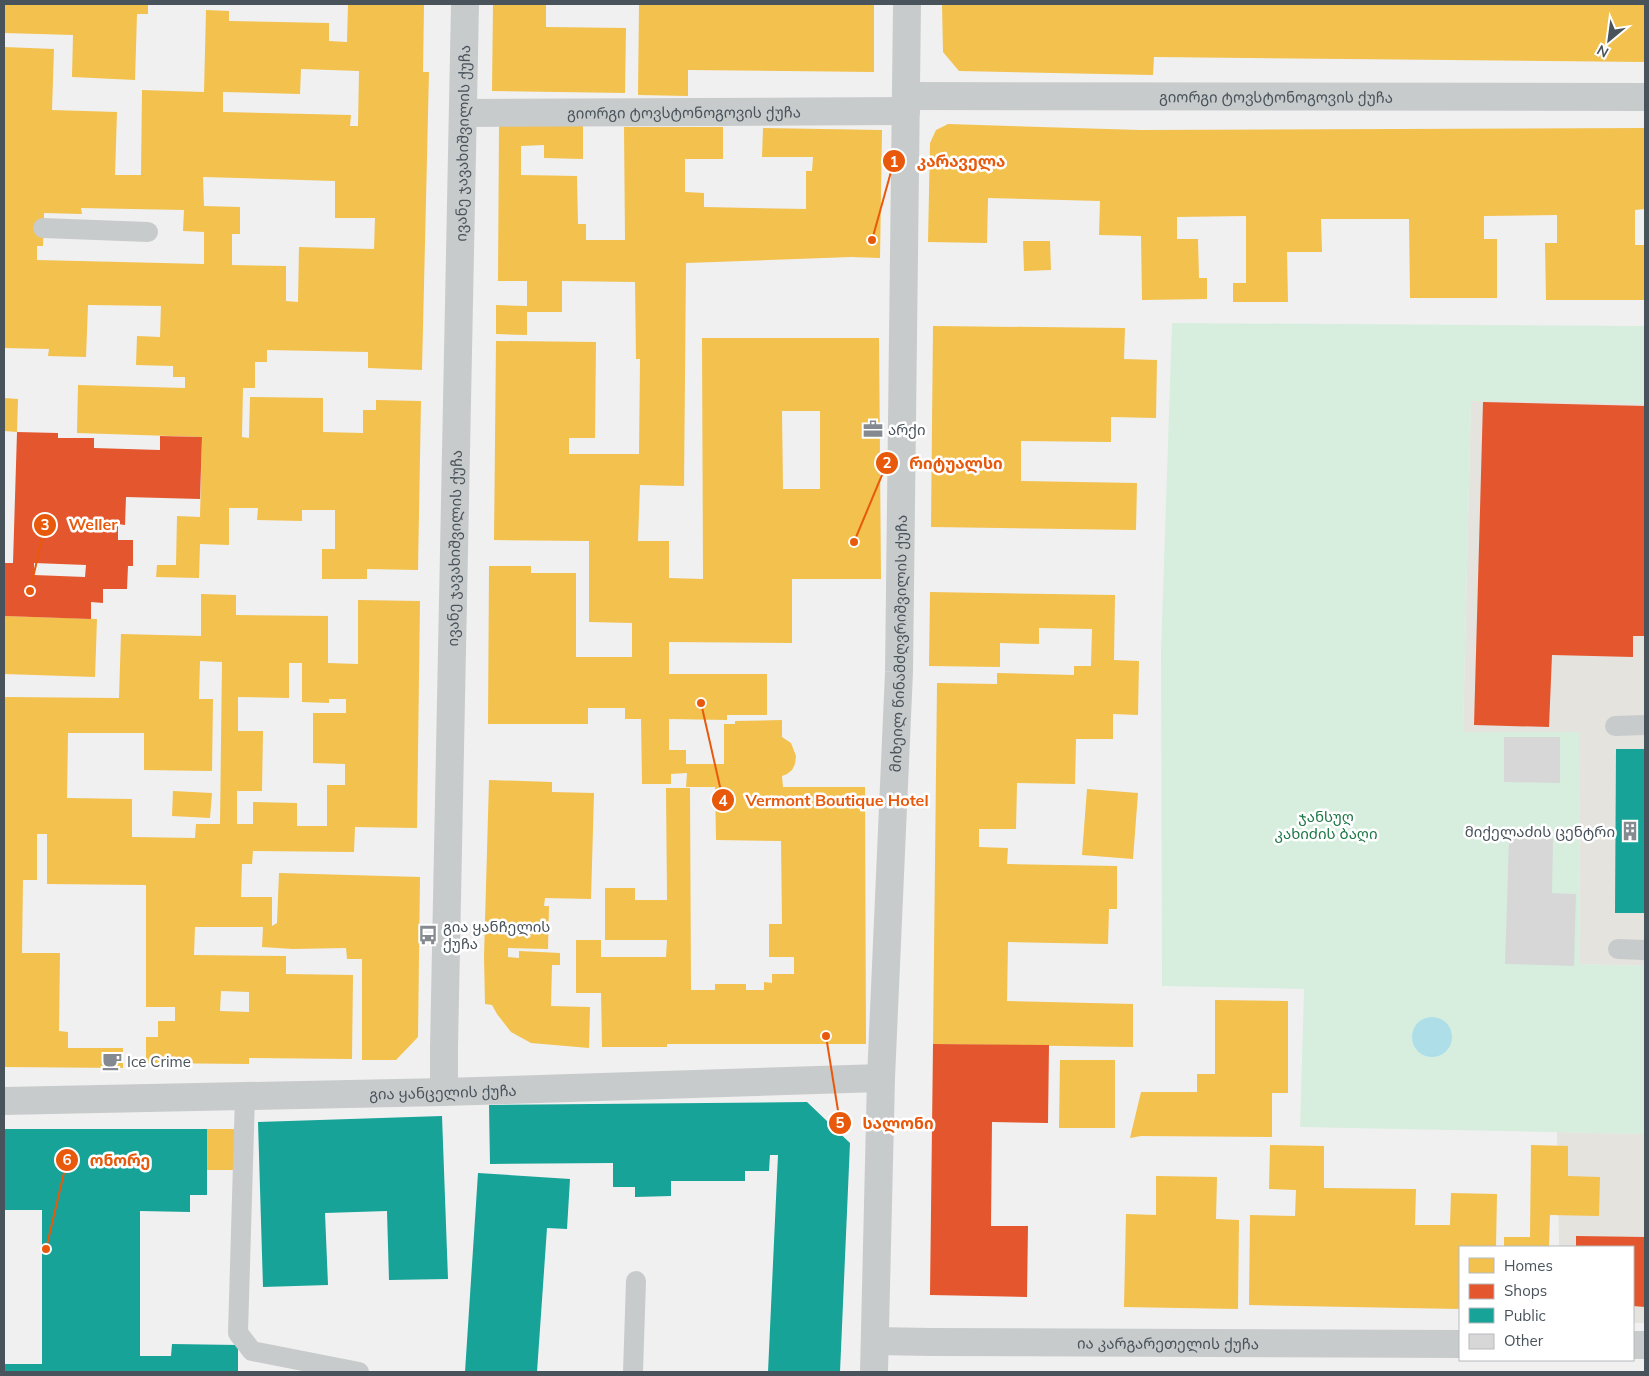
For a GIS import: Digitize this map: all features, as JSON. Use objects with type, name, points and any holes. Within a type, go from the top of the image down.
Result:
[{"type":"street","name":"ივანე ჯავახიშვილის ქუჩა","points":[[444,1092],[444,1008],[465,4]]},
{"type":"street","name":"მიხეილ წინამძღვრიშვილის ქუჩა","points":[[874,1372],[881,1078],[899,672],[907,4]]},
{"type":"street","name":"გიორგი ტოვსტონოგოვის ქუჩა","points":[[463,113],[906,104],[1645,97]]},
{"type":"street","name":"გია ყანცელის ქუჩა","points":[[4,1101],[444,1092],[881,1078]]},
{"type":"street","name":"ია კარგარეთელის ქუჩა","points":[[876,1341],[1459,1344]]},
{"type":"lane","points":[[43,228],[148,232]]},
{"type":"lane","points":[[1615,726],[1645,725]]},
{"type":"lane","points":[[1618,949],[1645,950]]},
{"type":"lane","points":[[245,1096],[238,1334],[252,1351],[359,1372]]},
{"type":"lane","points":[[633,1372],[636,1281]]},
{"type":"shaded area","points":[[1471,400],[1645,404],[1645,966],[1580,964],[1579,732],[1463,732]]},
{"type":"shaded area","points":[[1557,1132],[1645,1134],[1645,1323],[1634,1323],[1634,1246],[1559,1246]]},
{"type":"green space","name":"ჯანსუღ კახიძის ბაღი","points":[[1172,323],[1645,326],[1645,404],[1471,401],[1463,732],[1579,732],[1580,964],[1645,966],[1645,1134],[1300,1127],[1304,989],[1162,986],[1161,652]]},
{"type":"water","points":[[1436,1017],[1443,1020],[1449,1026],[1452,1037],[1451,1045],[1443,1054],[1436,1057],[1428,1057],[1421,1054],[1413,1045],[1412,1033],[1415,1026],[1424,1018]]},
{"type":"building: Homes","points":[[4,4],[148,4],[148,14],[137,14],[135,80],[72,77],[73,35],[4,33]]},
{"type":"building: Homes","points":[[348,4],[424,4],[423,72],[429,72],[422,370],[368,368],[368,352],[267,350],[267,362],[255,362],[255,388],[243,388],[242,437],[249,438],[250,397],[323,398],[323,432],[363,433],[363,410],[376,410],[376,400],[421,401],[418,570],[367,569],[367,579],[322,579],[322,549],[335,549],[335,510],[302,510],[302,521],[257,520],[258,508],[229,508],[229,545],[200,544],[199,578],[156,577],[157,565],[176,565],[177,516],[200,517],[202,437],[77,433],[78,385],[185,388],[185,377],[173,377],[173,366],[136,365],[137,336],[160,337],[161,306],[88,305],[86,357],[48,356],[49,349],[4,348],[4,47],[54,49],[52,110],[117,112],[115,175],[141,175],[142,90],[204,92],[206,10],[229,11],[229,21],[329,23],[329,41],[347,42]],"holes":[[[301,69],[359,71],[358,126],[350,126],[351,115],[223,112],[223,92],[300,94]],[[203,177],[335,181],[335,218],[375,218],[374,249],[299,247],[298,302],[286,301],[286,266],[232,265],[232,234],[240,234],[240,207],[204,206]],[[81,208],[184,210],[183,231],[204,232],[204,264],[37,260],[37,246],[43,246],[44,213],[82,214]]]},
{"type":"building: Homes","points":[[493,4],[546,4],[546,27],[626,28],[625,93],[492,91]]},
{"type":"building: Homes","points":[[639,4],[874,4],[874,72],[688,70],[688,96],[638,95]]},
{"type":"building: Homes","points":[[942,4],[1645,4],[1645,62],[1154,57],[1153,75],[959,71],[943,52]]},
{"type":"building: Homes","points":[[948,124],[1140,130],[1645,128],[1645,209],[1635,210],[1635,245],[1645,245],[1645,300],[1546,300],[1545,243],[1557,243],[1557,215],[1484,216],[1484,239],[1497,239],[1497,298],[1410,298],[1409,219],[1321,219],[1322,252],[1287,252],[1288,302],[1233,302],[1233,283],[1246,283],[1246,216],[1177,217],[1177,239],[1198,239],[1199,278],[1207,278],[1207,299],[1142,300],[1141,236],[1099,235],[1100,201],[988,198],[987,243],[928,242],[930,143],[936,130]]},
{"type":"building: Homes","points":[[499,126],[583,126],[583,159],[544,158],[544,145],[521,146],[521,175],[577,176],[578,224],[586,224],[586,240],[625,240],[624,127],[723,127],[723,159],[685,159],[685,192],[704,193],[704,207],[806,209],[806,171],[812,171],[813,157],[762,157],[763,128],[882,130],[880,258],[851,257],[686,263],[684,486],[640,485],[638,541],[669,541],[669,578],[703,579],[702,338],[879,338],[881,579],[792,579],[792,643],[669,642],[669,674],[767,674],[767,715],[727,715],[727,720],[669,719],[669,750],[686,750],[686,764],[724,764],[724,724],[735,724],[735,721],[782,720],[782,737],[791,743],[796,756],[792,770],[782,776],[783,787],[865,787],[866,1044],[667,1044],[667,1047],[602,1047],[601,993],[576,993],[576,940],[601,940],[601,957],[666,957],[667,940],[605,940],[605,888],[635,888],[635,900],[667,900],[666,788],[690,788],[691,990],[715,990],[715,984],[746,984],[746,990],[764,990],[764,982],[772,983],[772,974],[794,974],[794,957],[769,957],[769,924],[782,924],[781,841],[716,840],[715,787],[686,787],[687,773],[671,774],[671,784],[642,784],[641,719],[625,719],[625,708],[588,708],[588,724],[488,724],[489,566],[531,566],[531,573],[576,573],[576,657],[632,657],[632,623],[589,622],[589,541],[494,540],[496,341],[596,342],[595,438],[569,438],[569,454],[639,454],[640,359],[636,359],[635,282],[562,281],[562,312],[527,312],[527,335],[496,334],[496,305],[527,306],[527,281],[498,281]],"holes":[[[782,411],[820,411],[820,489],[783,489]]]},
{"type":"building: Homes","points":[[1023,241],[1050,241],[1051,270],[1024,271]]},
{"type":"building: Homes","points":[[933,326],[1125,328],[1124,359],[1157,360],[1156,418],[1111,417],[1111,442],[1021,441],[1021,481],[1137,483],[1136,530],[931,527]]},
{"type":"building: Homes","points":[[4,398],[18,399],[17,432],[4,431]]},
{"type":"building: Homes","points":[[930,592],[1115,595],[1114,660],[1139,661],[1138,715],[1113,714],[1113,739],[1076,739],[1075,784],[1017,783],[1016,829],[979,829],[979,847],[1008,848],[1007,864],[1117,866],[1117,909],[1109,909],[1108,944],[1008,942],[1007,1001],[1133,1004],[1133,1047],[933,1044],[937,683],[997,684],[997,673],[1074,675],[1074,666],[1091,666],[1092,629],[1039,628],[1039,644],[1000,643],[1000,667],[929,666]]},
{"type":"building: Homes","points":[[201,594],[236,595],[236,615],[328,616],[328,663],[358,664],[358,600],[420,601],[417,828],[355,827],[354,852],[253,851],[252,864],[242,864],[241,897],[272,897],[272,926],[277,923],[279,873],[420,877],[418,1037],[396,1060],[362,1060],[362,959],[347,959],[346,948],[293,949],[262,947],[263,927],[195,927],[194,955],[286,956],[286,974],[353,975],[352,1059],[249,1058],[249,1064],[146,1063],[146,1037],[158,1037],[158,1021],[175,1021],[175,1007],[146,1007],[146,885],[47,884],[47,834],[37,834],[37,880],[23,880],[22,953],[60,953],[59,1031],[68,1032],[68,1048],[123,1048],[123,1068],[4,1067],[4,697],[119,698],[121,634],[201,636]],"holes":[[[200,661],[222,662],[220,824],[196,824],[195,838],[132,837],[132,799],[67,798],[68,733],[144,733],[144,770],[212,771],[213,699],[199,699]],[[289,663],[302,663],[302,702],[329,703],[329,699],[346,699],[346,713],[313,713],[313,763],[345,764],[345,785],[327,785],[327,826],[297,826],[297,803],[253,802],[253,824],[237,824],[237,791],[262,791],[263,731],[238,731],[238,697],[289,698]],[[221,991],[249,992],[249,1012],[220,1011]]]},
{"type":"building: Homes","points":[[4,616],[97,619],[95,677],[4,674]]},
{"type":"building: Homes","points":[[489,780],[552,782],[552,792],[594,793],[591,899],[545,898],[544,906],[549,906],[548,949],[508,948],[508,957],[519,958],[519,951],[560,953],[560,965],[552,965],[551,1006],[590,1007],[589,1048],[531,1043],[511,1032],[492,1005],[485,1004],[484,957]]},
{"type":"building: Homes","points":[[1087,789],[1138,793],[1133,859],[1082,855]]},
{"type":"building: Homes","points":[[173,791],[212,793],[210,818],[172,816]]},
{"type":"building: Homes","points":[[1215,1000],[1288,1001],[1288,1093],[1272,1093],[1272,1137],[1141,1136],[1130,1138],[1141,1092],[1197,1092],[1197,1074],[1215,1074]]},
{"type":"building: Homes","points":[[1060,1060],[1115,1060],[1115,1128],[1059,1128]]},
{"type":"building: Homes","points":[[207,1129],[237,1129],[237,1170],[207,1170]]},
{"type":"building: Homes","points":[[1270,1145],[1324,1146],[1324,1188],[1416,1189],[1415,1225],[1450,1225],[1451,1193],[1497,1194],[1496,1246],[1459,1246],[1459,1309],[1249,1305],[1250,1215],[1295,1216],[1296,1190],[1269,1189]]},
{"type":"building: Homes","points":[[1531,1145],[1568,1146],[1568,1176],[1600,1177],[1599,1216],[1550,1215],[1549,1246],[1504,1246],[1504,1237],[1530,1237]]},
{"type":"building: Homes","points":[[1156,1176],[1217,1177],[1216,1219],[1239,1220],[1238,1309],[1124,1307],[1126,1214],[1156,1215]]},
{"type":"building: Shops","points":[[1483,402],[1645,406],[1645,636],[1633,636],[1633,657],[1552,655],[1549,727],[1474,725]]},
{"type":"building: Shops","points":[[17,432],[58,433],[58,438],[94,438],[94,448],[160,450],[160,436],[202,437],[200,499],[126,497],[125,525],[118,524],[118,540],[133,540],[133,566],[128,566],[127,589],[103,589],[103,603],[91,602],[91,619],[4,616],[4,563],[13,563]],"holes":[[[34,563],[86,565],[85,577],[34,575]]]},
{"type":"building: Shops","points":[[933,1044],[1049,1045],[1048,1123],[992,1122],[991,1226],[1028,1226],[1027,1297],[930,1295]]},
{"type":"building: Shops","points":[[1576,1236],[1645,1237],[1645,1307],[1634,1306],[1634,1246],[1576,1246]]},
{"type":"building: Public","name":"მიქელაძის ცენტრი","points":[[1616,749],[1645,749],[1645,913],[1615,913]]},
{"type":"building: Public","points":[[807,1102],[850,1143],[840,1372],[768,1372],[778,1155],[770,1155],[769,1171],[745,1171],[745,1181],[671,1181],[671,1196],[635,1197],[635,1187],[613,1187],[613,1163],[490,1164],[489,1105]]},
{"type":"building: Public","points":[[442,1116],[448,1279],[389,1280],[387,1211],[325,1213],[328,1285],[263,1287],[258,1122]]},
{"type":"building: Public","points":[[4,1129],[207,1129],[207,1195],[190,1195],[190,1212],[140,1211],[140,1356],[171,1356],[172,1344],[238,1345],[238,1372],[4,1372],[4,1364],[42,1364],[42,1210],[4,1210]]},
{"type":"building: Public","points":[[478,1173],[570,1179],[567,1229],[547,1228],[537,1372],[465,1372]]},
{"type":"building: Other","points":[[1504,737],[1560,737],[1560,783],[1504,782]]},
{"type":"building: Other","points":[[1509,838],[1553,839],[1552,893],[1576,894],[1574,966],[1505,964]]},
{"type":"place","name":"კარაველა","points":[[872,240]]},
{"type":"place","name":"არქი","points":[[873,429]]},
{"type":"place","name":"რიტუალსი","points":[[854,542]]},
{"type":"place","name":"Weller","points":[[30,591]]},
{"type":"place","name":"Vermont Boutique Hotel","points":[[701,703]]},
{"type":"place","name":"მიქელაძის ცენტრი","points":[[1630,831]]},
{"type":"place","name":"გია ყანჩელის ქუჩა","points":[[428,935]]},
{"type":"place","name":"სალონი","points":[[826,1036]]},
{"type":"place","name":"Ice Crime","points":[[112,1061]]},
{"type":"place","name":"ონორე","points":[[46,1249]]}]
